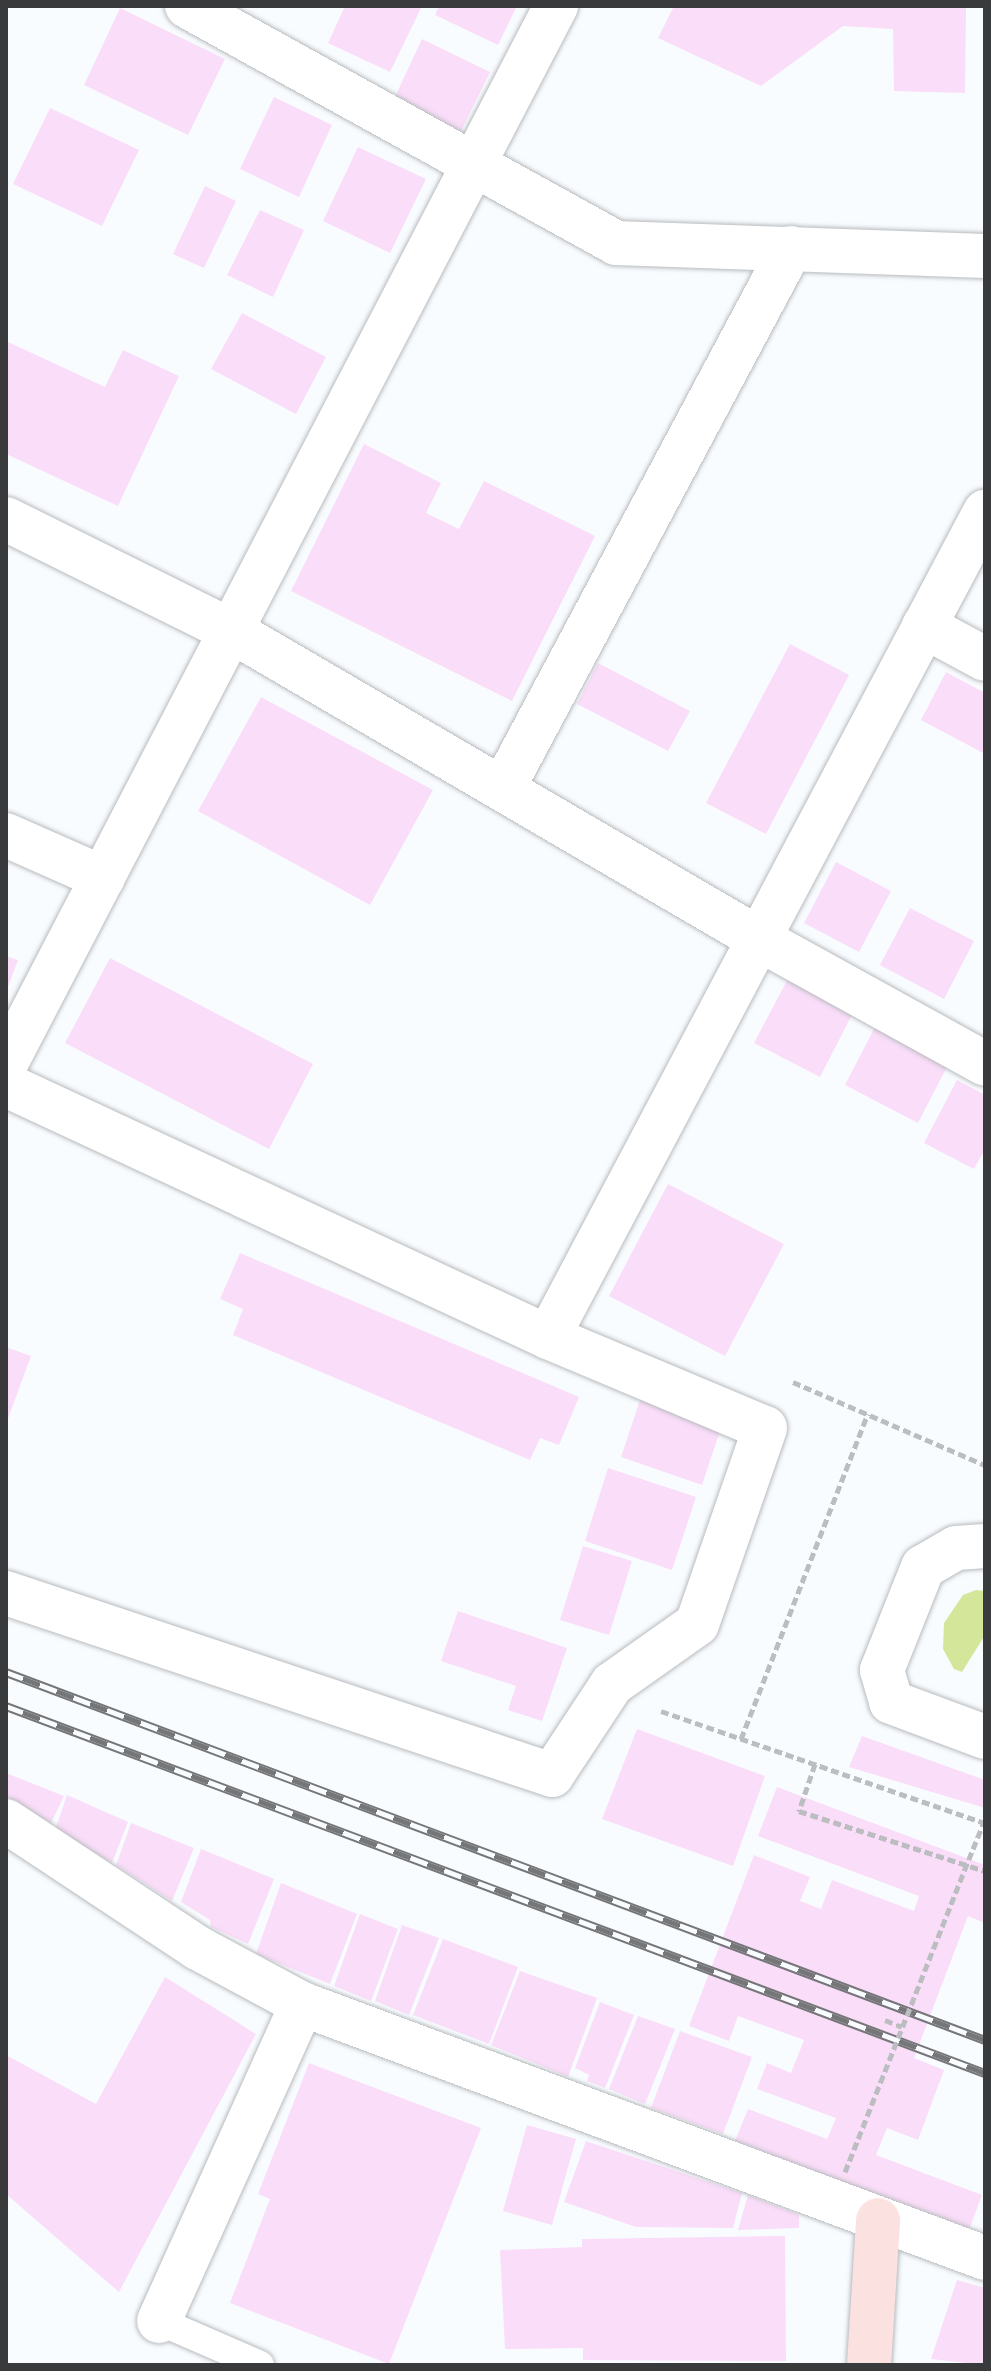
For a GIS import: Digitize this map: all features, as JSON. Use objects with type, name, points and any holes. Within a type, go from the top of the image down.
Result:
[{"type":"main road","points":[[869,2365],[878,2220]]},
{"type":"street","points":[[187,6],[616,243],[985,256]]},
{"type":"street","points":[[6,1063],[556,6]]},
{"type":"street","points":[[503,788],[791,248]]},
{"type":"street","points":[[548,1337],[985,512]]},
{"type":"street","points":[[6,519],[230,630],[759,939],[985,1064]]},
{"type":"street","points":[[924,626],[985,659]]},
{"type":"street","points":[[6,835],[103,878]]},
{"type":"street","points":[[6,1085],[548,1337],[765,1428],[697,1624],[612,1684],[552,1775],[6,1593]]},
{"type":"street","points":[[983,1730],[904,1710],[891,1702],[883,1688],[882,1670],[914,1584],[937,1554],[985,1546]]},
{"type":"street","points":[[914,1584],[942,1569],[985,1573]]},
{"type":"street","points":[[6,1821],[198,1948],[302,2004],[985,2258]]},
{"type":"street","points":[[159,2321],[302,2004]]},
{"type":"lane","points":[[159,2321],[260,2365]]},
{"type":"path","points":[[781,1377],[985,1465]]},
{"type":"path","points":[[741,1739],[868,1414]]},
{"type":"path","points":[[815,1764],[799,1811],[985,1871]]},
{"type":"path","points":[[845,2172],[984,1822]]},
{"type":"path","points":[[885,2020],[902,2027]]},
{"type":"green space","points":[[976,1590],[985,1591],[985,1635],[962,1672],[954,1669],[943,1649],[944,1623],[963,1595]]},
{"type":"building","points":[[345,6],[422,6],[390,72],[328,43]]},
{"type":"building","points":[[439,6],[517,6],[498,45],[435,15]]},
{"type":"building","points":[[674,6],[966,6],[965,93],[894,91],[893,29],[843,26],[761,86],[658,38]]},
{"type":"building","points":[[120,8],[225,59],[188,135],[84,85]]},
{"type":"building","points":[[422,39],[490,72],[459,135],[392,103]]},
{"type":"building","points":[[274,97],[332,125],[299,197],[240,169]]},
{"type":"building","points":[[50,108],[139,150],[102,226],[13,184]]},
{"type":"building","points":[[358,147],[426,179],[390,253],[323,221]]},
{"type":"building","points":[[205,186],[236,201],[204,268],[173,254]]},
{"type":"building","points":[[260,210],[304,230],[273,297],[227,275]]},
{"type":"building","points":[[242,313],[326,357],[296,414],[211,369]]},
{"type":"building","points":[[6,341],[105,387],[123,350],[179,376],[118,506],[6,454]]},
{"type":"building","points":[[364,444],[441,483],[426,513],[459,529],[484,481],[595,536],[512,701],[291,591]]},
{"type":"building","points":[[790,644],[849,675],[766,834],[706,803]]},
{"type":"building","points":[[598,663],[690,711],[668,751],[577,704]]},
{"type":"building","points":[[946,672],[985,693],[985,754],[921,720]]},
{"type":"building","points":[[261,697],[433,790],[370,905],[198,811]]},
{"type":"building","points":[[836,862],[891,891],[859,952],[804,923]]},
{"type":"building","points":[[910,908],[974,941],[944,999],[880,965]]},
{"type":"building","points":[[6,956],[18,960],[6,992]]},
{"type":"building","points":[[110,958],[313,1064],[269,1149],[65,1043]]},
{"type":"building","points":[[791,973],[856,1007],[820,1077],[754,1043]]},
{"type":"building","points":[[876,1025],[949,1063],[918,1123],[845,1085]]},
{"type":"building","points":[[957,1080],[985,1095],[985,1149],[974,1169],[924,1143]]},
{"type":"building","points":[[668,1184],[784,1244],[725,1356],[609,1296]]},
{"type":"building","points":[[240,1253],[579,1397],[559,1445],[540,1438],[530,1460],[233,1335],[243,1309],[220,1299]]},
{"type":"building","points":[[6,1347],[31,1356],[6,1424]]},
{"type":"building","points":[[641,1397],[722,1425],[702,1485],[621,1457]]},
{"type":"building","points":[[608,1468],[696,1497],[672,1570],[585,1541]]},
{"type":"building","points":[[583,1546],[632,1561],[609,1635],[560,1620]]},
{"type":"building","points":[[458,1611],[567,1648],[542,1721],[508,1710],[516,1686],[441,1661]]},
{"type":"building","points":[[637,1729],[765,1776],[733,1866],[602,1819]]},
{"type":"building","points":[[862,1736],[985,1780],[985,1808],[849,1767]]},
{"type":"building","points":[[6,1773],[64,1796],[51,1823],[6,1796]]},
{"type":"building","points":[[777,1787],[985,1865],[985,1923],[968,1916],[914,2058],[944,2070],[918,2140],[887,2128],[876,2155],[982,2195],[969,2230],[735,2141],[748,2109],[827,2139],[836,2118],[757,2089],[767,2063],[791,2073],[804,2040],[738,2016],[729,2041],[689,2026],[754,1855],[810,1877],[800,1901],[821,1909],[832,1880],[914,1911],[919,1896],[758,1836]]},
{"type":"building","points":[[67,1795],[128,1822],[112,1863],[55,1830]]},
{"type":"building","points":[[131,1823],[194,1848],[172,1901],[116,1865]]},
{"type":"building","points":[[201,1849],[274,1879],[248,1944],[211,1927],[210,1920],[181,1902]]},
{"type":"building","points":[[281,1883],[357,1914],[330,1984],[256,1954]]},
{"type":"building","points":[[360,1914],[398,1929],[371,2001],[334,1986]]},
{"type":"building","points":[[402,1925],[439,1938],[409,2015],[375,2001]]},
{"type":"building","points":[[443,1939],[518,1967],[489,2044],[413,2015]]},
{"type":"building","points":[[520,1971],[597,1998],[568,2077],[491,2045]]},
{"type":"building","points":[[165,1977],[256,2034],[119,2292],[6,2194],[6,2055],[96,2104]]},
{"type":"building","points":[[600,2002],[634,2015],[605,2088],[587,2081],[589,2075],[575,2068]]},
{"type":"building","points":[[638,2016],[675,2029],[645,2104],[609,2089]]},
{"type":"building","points":[[680,2031],[752,2057],[723,2134],[651,2108]]},
{"type":"building","points":[[309,2063],[481,2128],[389,2364],[230,2303],[270,2199],[258,2194]]},
{"type":"building","points":[[527,2125],[576,2139],[552,2225],[503,2211]]},
{"type":"building","points":[[586,2141],[742,2193],[733,2228],[636,2227],[564,2202]]},
{"type":"building","points":[[748,2195],[799,2215],[799,2228],[738,2230]]},
{"type":"building","points":[[785,2236],[786,2361],[583,2360],[583,2348],[505,2349],[500,2250],[582,2247],[582,2239]]},
{"type":"building","points":[[957,2280],[985,2288],[985,2365],[931,2359]]},
{"type":"railway","points":[[6,1672],[985,2040]]},
{"type":"railway","points":[[6,1706],[985,2073]]}]
